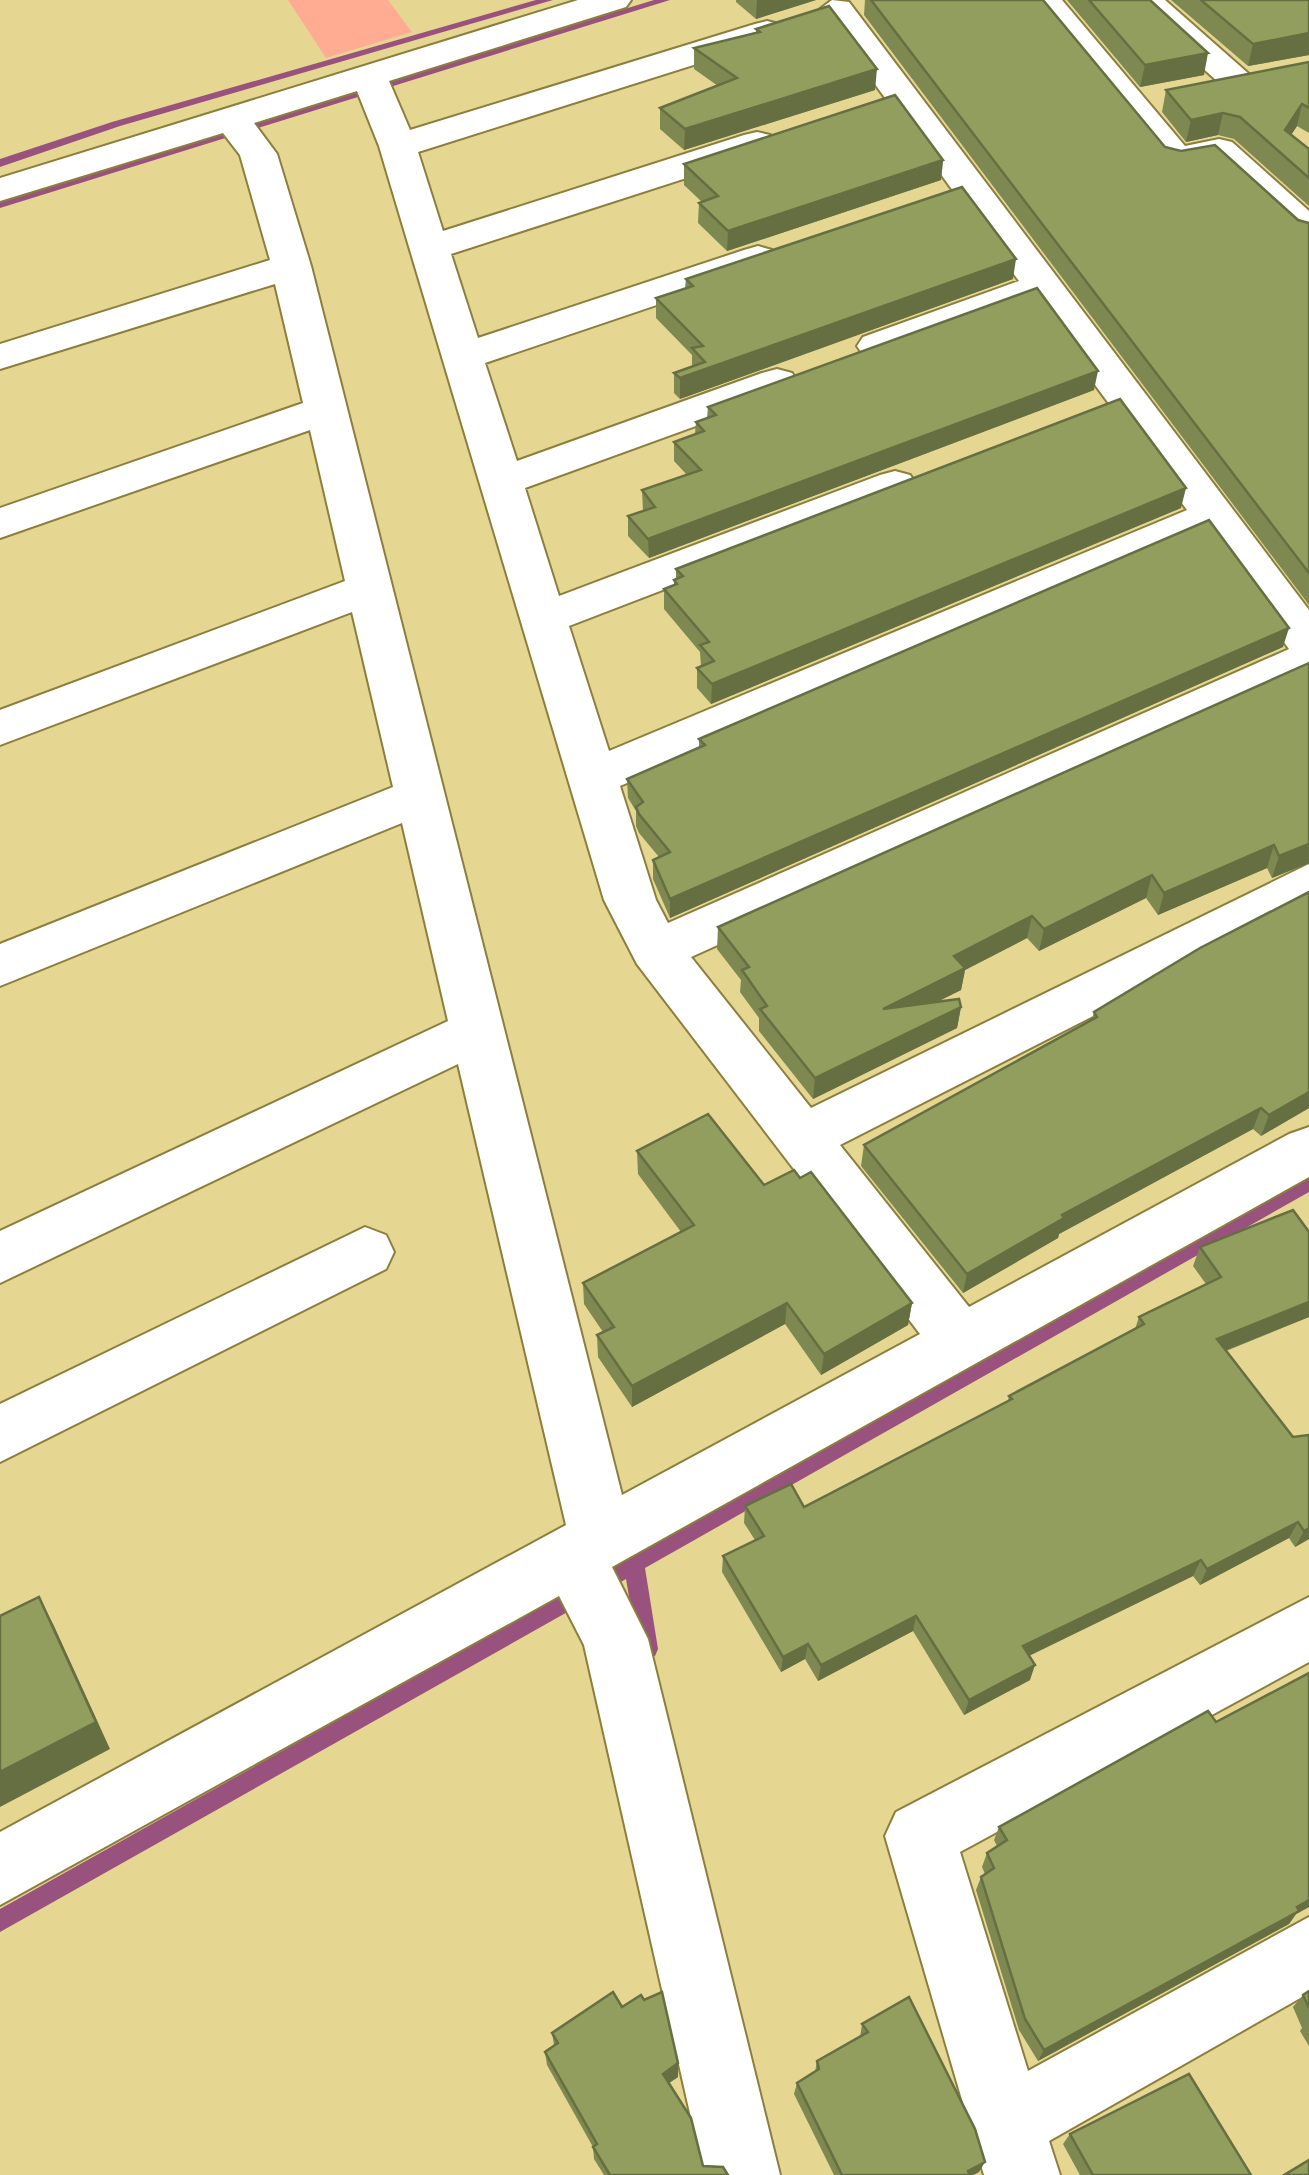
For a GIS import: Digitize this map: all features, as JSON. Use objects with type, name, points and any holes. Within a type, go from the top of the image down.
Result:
[{"type":"street","points":[[0,221],[240,130],[614,0]]},
{"type":"street","points":[[1044,0],[1176,159],[1218,150],[1309,232]]},
{"type":"street","points":[[1144,0],[1257,78],[1203,89]]},
{"type":"street","points":[[398,146],[851,4],[884,103],[951,194],[1044,286],[1108,404],[1214,514],[1309,643]]},
{"type":"street","points":[[372,84],[398,146],[630,900],[656,950],[961,1342]]},
{"type":"street","points":[[1130,104],[1167,96]]},
{"type":"street","points":[[0,190],[240,130]]},
{"type":"street","points":[[240,130],[258,154],[291,266],[479,1030],[589,1569],[615,1639],[742,2175]]},
{"type":"street","points":[[429,248],[789,133]]},
{"type":"street","points":[[462,356],[801,244]]},
{"type":"street","points":[[0,357],[291,266]]},
{"type":"street","points":[[501,482],[1044,286]]},
{"type":"street","points":[[0,524],[324,410]]},
{"type":"street","points":[[543,619],[926,474]]},
{"type":"street","points":[[592,778],[1214,514]]},
{"type":"street","points":[[0,728],[369,589]]},
{"type":"street","points":[[656,950],[1309,660]]},
{"type":"street","points":[[0,966],[421,796]]},
{"type":"street","points":[[802,1138],[1309,884]]},
{"type":"street","points":[[0,1258],[479,1030]]},
{"type":"street","points":[[0,1870],[589,1569],[961,1342],[1309,1150]]},
{"type":"street","points":[[0,1434],[365,1252]]},
{"type":"street","points":[[1309,1628],[920,1836],[1014,2149],[1309,1954]]},
{"type":"shaded area","points":[[288,0],[388,0],[412,32],[326,58]]},
{"type":"building","points":[[871,0],[1043,0],[1165,147],[1181,151],[1215,145],[1298,220],[1309,223],[1309,573]]},
{"type":"building","points":[[1089,0],[1150,0],[1208,53],[1145,65]]},
{"type":"building","points":[[1201,0],[1309,0],[1309,33],[1253,44]]},
{"type":"building","points":[[829,6],[877,69],[685,129],[660,108],[737,78],[694,48],[760,32],[756,29]]},
{"type":"building","points":[[1309,62],[1309,108],[1302,104],[1285,130],[1309,149],[1309,178],[1240,117],[1223,113],[1191,120],[1166,90]]},
{"type":"building","points":[[895,95],[943,160],[728,231],[699,203],[718,196],[684,164]]},
{"type":"building","points":[[962,187],[1016,259],[680,378],[674,373],[705,362],[692,348],[703,346],[656,298],[693,286],[686,279]]},
{"type":"building","points":[[1037,288],[1098,371],[648,539],[628,516],[655,507],[642,490],[701,470],[674,442],[704,431],[696,422],[716,415],[708,407]]},
{"type":"building","points":[[1120,399],[1186,488],[712,684],[697,668],[714,661],[700,645],[709,642],[664,589],[677,584],[674,580],[683,576],[676,569]]},
{"type":"building","points":[[1209,520],[1289,628],[670,899],[653,860],[670,852],[639,814],[636,807],[643,802],[627,779],[705,745],[699,739]]},
{"type":"building","points":[[1309,663],[1309,844],[1279,856],[1274,845],[1164,893],[1152,875],[1044,929],[1032,916],[954,956],[965,968],[883,1009],[959,999],[961,1007],[815,1078],[760,1009],[767,1006],[742,970],[749,967],[718,927]]},
{"type":"building","points":[[1309,892],[1309,1092],[1269,1115],[1261,1108],[1062,1215],[1064,1218],[967,1274],[864,1145],[1097,1017],[1094,1012],[1200,948]]},
{"type":"building","points":[[708,1114],[764,1185],[794,1170],[800,1178],[811,1172],[912,1303],[824,1354],[787,1303],[632,1386],[597,1335],[614,1327],[583,1283],[694,1225],[637,1151]]},
{"type":"building","points":[[1293,1210],[1309,1232],[1309,1302],[1217,1339],[1293,1437],[1309,1435],[1309,1528],[1304,1531],[1298,1522],[1207,1569],[1201,1560],[1023,1646],[1035,1665],[969,1700],[916,1616],[821,1665],[808,1644],[783,1657],[723,1556],[764,1536],[745,1506],[791,1484],[804,1507],[1012,1399],[1009,1396],[1144,1324],[1139,1317],[1221,1277],[1200,1247]]},
{"type":"building","points":[[39,1597],[96,1722],[0,1772],[0,1616]]},
{"type":"building","points":[[1309,1673],[1309,1900],[1297,1907],[1299,1911],[1044,2050],[1025,2019],[981,1877],[994,1868],[987,1853],[1007,1840],[999,1827],[1208,1711],[1216,1722]]},
{"type":"building","points":[[613,1992],[622,2007],[641,1995],[644,2000],[662,1992],[678,2063],[663,2074],[691,2118],[703,2166],[723,2167],[728,2175],[610,2175],[545,2052],[558,2043],[552,2033]]},
{"type":"building","points":[[909,1997],[975,2129],[985,2162],[968,2171],[970,2175],[842,2175],[797,2083],[819,2069],[817,2061],[868,2032],[862,2024]]},
{"type":"building","points":[[1189,2074],[1251,2175],[1093,2175],[1070,2134]]},
{"type":"building","points":[[1309,2160],[1309,2175],[1284,2175]]},
{"type":"waterway","points":[[0,163],[116,124],[548,0]]},
{"type":"waterway","points":[[0,204],[665,0]]},
{"type":"waterway","points":[[0,1921],[1309,1183]]},
{"type":"waterway","points":[[634,1566],[648,1649]]}]
